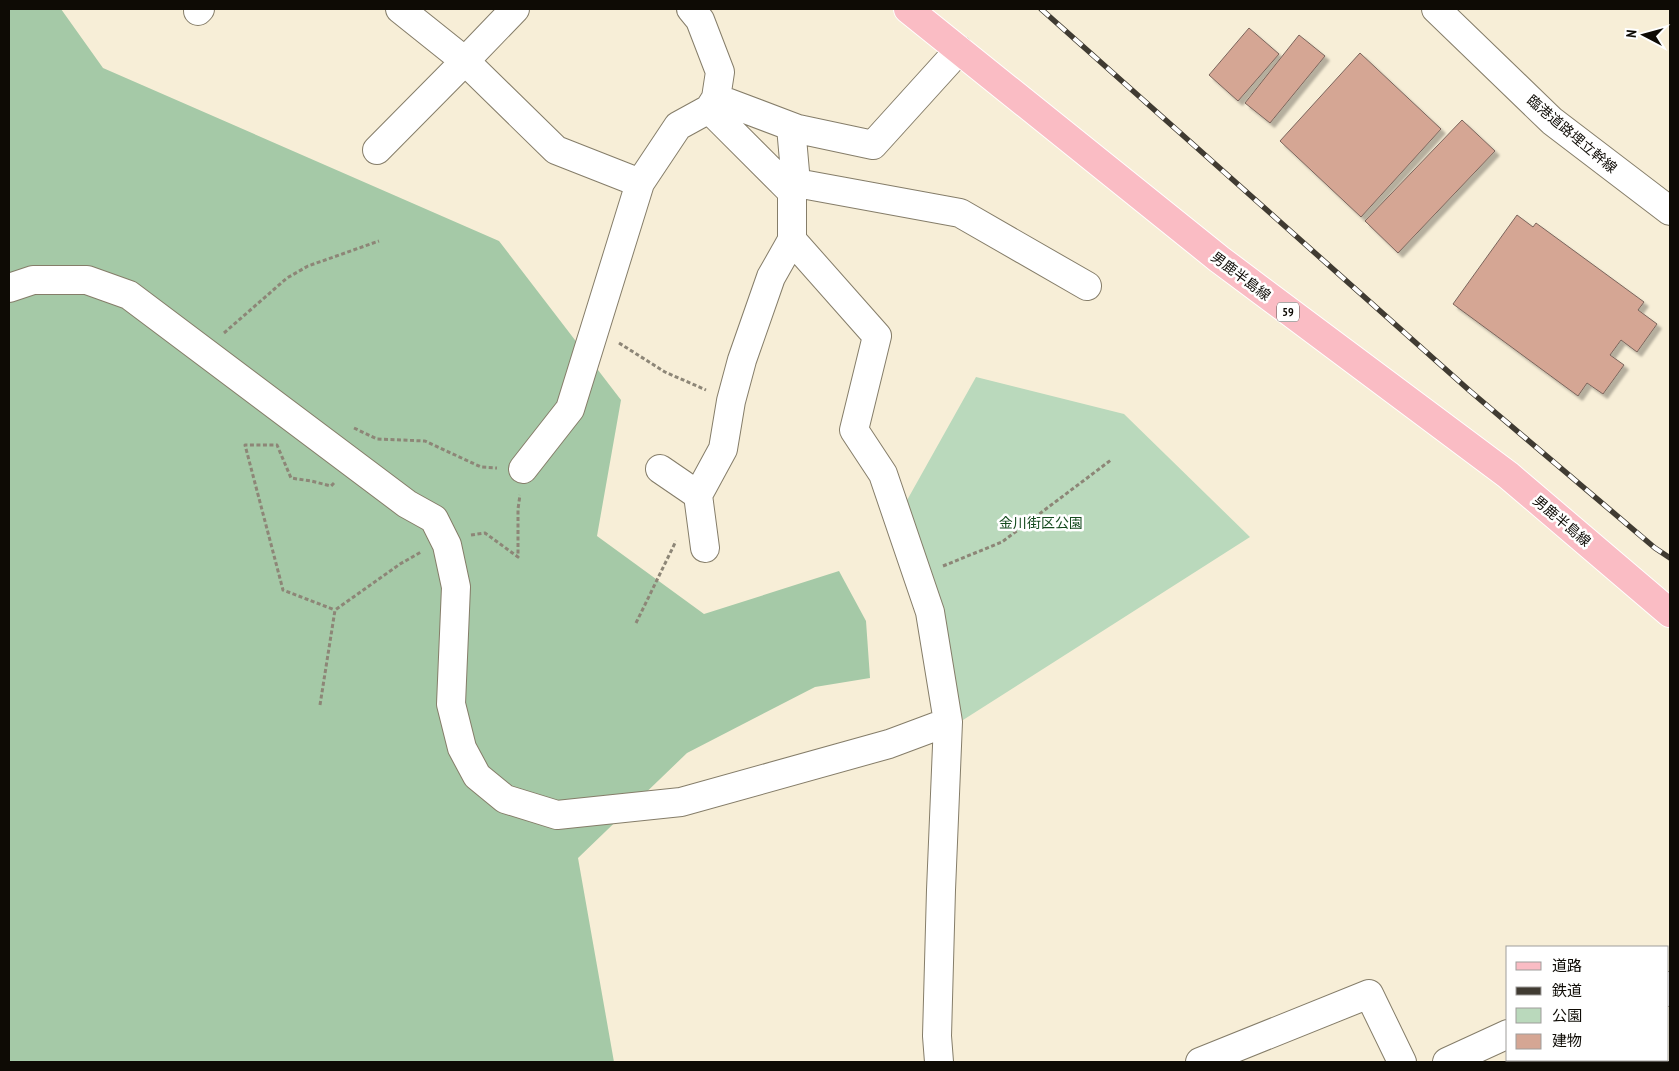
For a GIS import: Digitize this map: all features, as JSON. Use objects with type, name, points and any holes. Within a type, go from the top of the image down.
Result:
[{"type":"main road","name":"男鹿半島線","points":[[908,9],[1219,259],[1508,475],[1670,613]]},
{"type":"street","points":[[400,9],[465,61],[556,150],[640,183]]},
{"type":"street","points":[[377,150],[515,9]]},
{"type":"street","points":[[523,469],[570,409],[640,183],[678,126],[712,103],[720,72],[700,20],[691,9]]},
{"type":"street","name":"臨港道路埋立幹線","points":[[1436,9],[1552,121],[1670,211]]},
{"type":"street","points":[[712,103],[792,127],[873,145],[959,50]]},
{"type":"street","points":[[705,548],[698,495],[723,449],[731,401],[742,360],[771,277],[792,240],[792,192],[788,182],[712,103]]},
{"type":"street","points":[[788,182],[792,127]]},
{"type":"street","points":[[788,182],[960,213],[1087,286]]},
{"type":"street","points":[[792,240],[878,336],[854,430],[884,474],[930,612],[948,722],[937,1036],[939,1062]]},
{"type":"street","points":[[9,288],[33,280],[87,280],[129,295],[351,463],[407,504],[434,519],[447,545],[456,587],[451,704],[462,748],[477,776],[505,799],[557,815],[681,802],[890,744],[948,722]]},
{"type":"street","points":[[660,469],[698,495]]},
{"type":"street","points":[[1200,1062],[1369,994],[1402,1062]]},
{"type":"street","points":[[1447,1062],[1506,1035]]},
{"type":"path","points":[[203,351],[287,278],[308,266],[379,241]]},
{"type":"path","points":[[595,328],[665,372],[731,401]]},
{"type":"path","points":[[320,704],[335,610],[400,564],[444,539],[485,534],[518,556],[518,509],[523,469],[481,467],[424,441],[377,438],[353,427]]},
{"type":"path","points":[[335,610],[283,590],[245,445],[276,446],[291,478],[331,486],[351,463]]},
{"type":"path","points":[[935,569],[1002,542],[1111,460]]},
{"type":"path","points":[[636,623],[677,538]]},
{"type":"green space","points":[[9,9],[61,9],[103,68],[499,241],[621,400],[597,536],[704,614],[839,571],[866,621],[870,678],[815,687],[687,753],[578,858],[614,1062],[9,1062]]},
{"type":"green space","name":"金川街区公園","points":[[976,377],[1124,414],[1250,537],[963,720],[928,580],[906,502]]},
{"type":"building","points":[[1249,28],[1279,54],[1238,101],[1209,75]]},
{"type":"building","points":[[1299,35],[1325,56],[1270,123],[1245,103]]},
{"type":"building","points":[[1360,53],[1441,129],[1361,217],[1280,141]]},
{"type":"building","points":[[1462,120],[1495,151],[1398,253],[1365,221]]},
{"type":"building","points":[[1517,215],[1533,227],[1536,223],[1644,302],[1638,310],[1657,324],[1637,352],[1621,340],[1610,355],[1624,365],[1603,394],[1587,383],[1578,396],[1453,304]]},
{"type":"railway","points":[[1041,9],[1470,391],[1655,548],[1670,558]]}]
